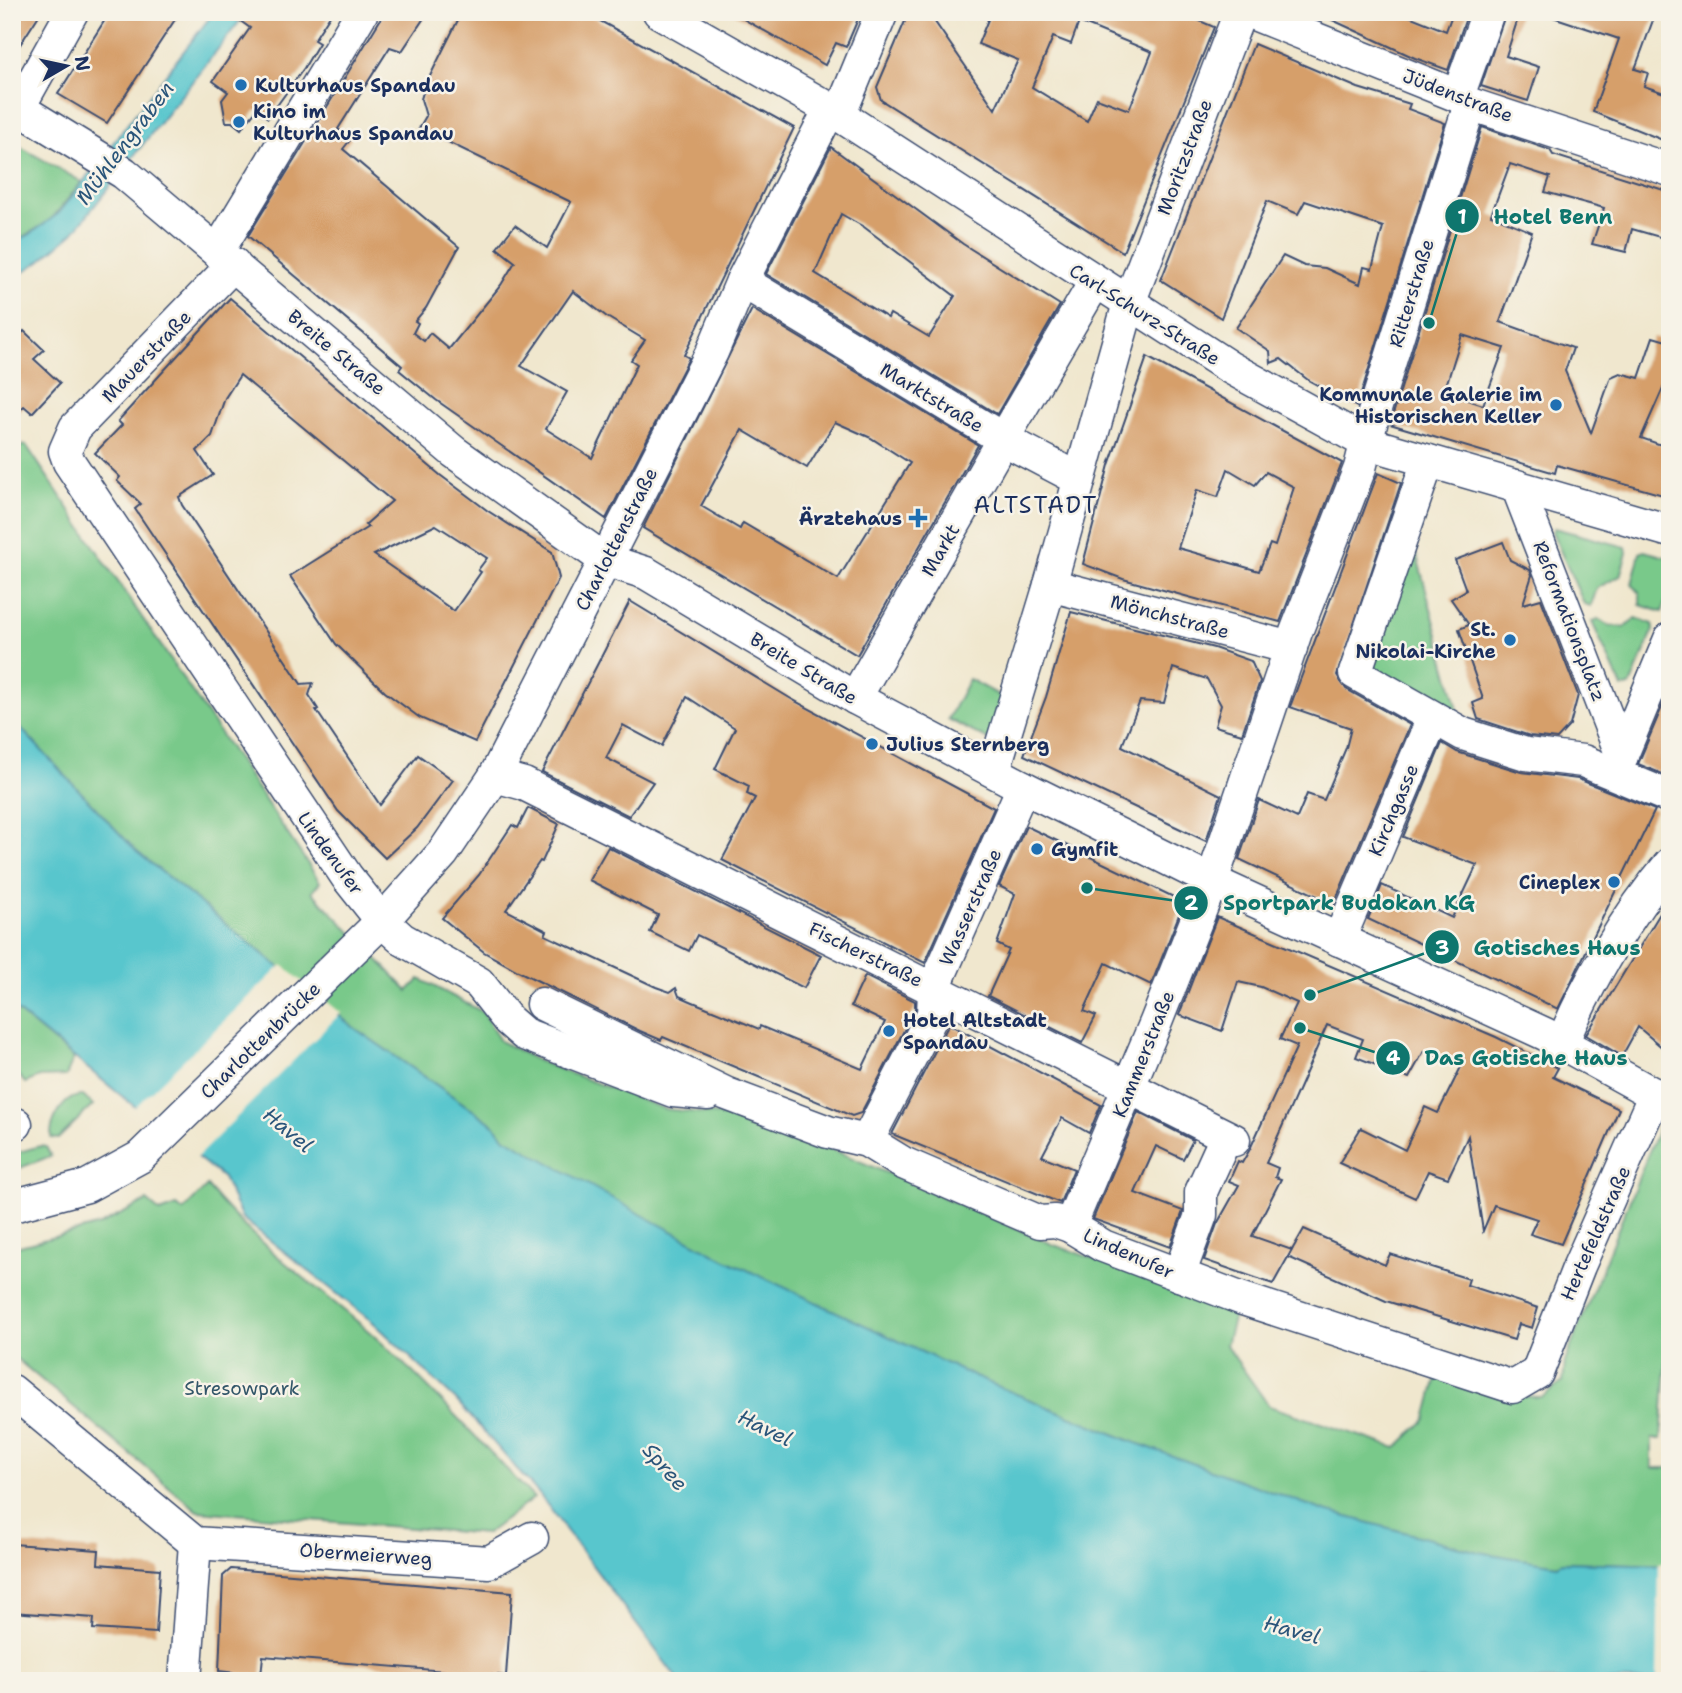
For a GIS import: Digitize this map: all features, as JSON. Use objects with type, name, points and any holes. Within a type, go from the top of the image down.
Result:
[{"type":"street","points":[[15,105],[72,12]]},
{"type":"street","name":"Mauerstraße","points":[[65,451],[75,428],[226,257],[328,68],[362,12]]},
{"type":"street","name":"Carl-Schurz-Straße","points":[[659,12],[834,112],[1229,367],[1367,443],[1670,531]]},
{"type":"street","name":"Charlottenstraße","points":[[371,932],[443,853],[495,776],[712,352],[742,281],[834,112],[883,12]]},
{"type":"street","name":"Moritzstraße","points":[[1129,303],[1240,12]]},
{"type":"street","name":"Jüdenstraße","points":[[1249,12],[1464,100],[1670,170]]},
{"type":"street","name":"Ritterstraße","points":[[1367,443],[1488,12]]},
{"type":"street","name":"Breite Straße","points":[[15,105],[113,165],[226,257],[454,452],[605,560],[646,573],[855,698],[1023,787],[1212,881],[1545,1034],[1562,1046],[1662,1099]]},
{"type":"street","name":"Marktstraße","points":[[742,281],[1003,439],[1095,282]]},
{"type":"street","points":[[994,770],[1050,585],[1129,303]]},
{"type":"street","points":[[1003,439],[1079,479]]},
{"type":"street","name":"Markt","points":[[855,698],[1003,439]]},
{"type":"street","points":[[1212,881],[1291,648],[1360,468],[1367,443]]},
{"type":"street","name":"Lindenufer","points":[[65,451],[69,462],[312,828],[371,932],[402,939],[478,983],[508,1020],[524,1034],[673,1091],[727,1094]]},
{"type":"street","points":[[1428,461],[1355,673],[1433,718],[1499,747],[1526,754],[1618,764],[1670,797]]},
{"type":"street","name":"Reformationsplatz","points":[[1517,486],[1618,764]]},
{"type":"street","name":"Mönchstraße","points":[[1050,585],[1291,648]]},
{"type":"street","points":[[1618,764],[1670,639]]},
{"type":"street","name":"Kirchgasse","points":[[1339,940],[1433,718]]},
{"type":"street","name":"Fischerstraße","points":[[495,776],[524,784],[1230,1138],[1200,1192],[1201,1215],[1179,1275]]},
{"type":"street","name":"Wasserstraße","points":[[867,1141],[933,1014],[934,988],[1023,787]]},
{"type":"street","points":[[1562,1046],[1615,944],[1654,883],[1670,864]]},
{"type":"street","name":"Kammerstraße","points":[[1070,1226],[1212,881]]},
{"type":"street","name":"Charlottenbrücke","points":[[12,1206],[87,1186],[140,1157],[371,932]]},
{"type":"street","name":"Lindenufer","points":[[542,1004],[727,1094],[828,1132],[867,1141],[903,1163],[1040,1222],[1055,1221],[1070,1226],[1104,1246],[1179,1275],[1396,1351],[1513,1387],[1537,1373]]},
{"type":"street","name":"Hertefeldstraße","points":[[1537,1373],[1579,1266],[1662,1099]]},
{"type":"street","points":[[12,1391],[195,1543],[185,1681]]},
{"type":"street","name":"Obermeierweg","points":[[195,1543],[489,1562],[532,1538]]},
{"type":"green space","points":[[12,142],[82,182],[50,221],[12,243]]},
{"type":"green space","points":[[26,445],[320,882],[312,892],[408,991],[420,979],[483,1012],[500,1041],[538,1061],[665,1109],[762,1119],[1054,1245],[1236,1308],[1226,1345],[1269,1406],[1396,1448],[1426,1419],[1437,1377],[1502,1396],[1542,1397],[1563,1382],[1565,1362],[1659,1127],[1670,1126],[1670,1307],[1661,1439],[1652,1439],[1652,1468],[1670,1468],[1670,1565],[1563,1562],[1557,1565],[1462,1549],[1369,1525],[1232,1479],[1012,1393],[838,1316],[668,1230],[504,1137],[494,1125],[353,1027],[137,852],[12,719],[12,449]]},
{"type":"green space","points":[[1554,528],[1626,547],[1627,553],[1620,576],[1597,588],[1591,606],[1584,604],[1552,532]]},
{"type":"green space","points":[[1409,550],[1417,556],[1462,725],[1365,674]]},
{"type":"green space","points":[[1644,551],[1670,558],[1670,591],[1662,612],[1640,605],[1640,593],[1632,584],[1640,553]]},
{"type":"green space","points":[[1636,618],[1653,624],[1654,629],[1630,686],[1622,688],[1592,622],[1598,619],[1609,626],[1625,627]]},
{"type":"green space","points":[[969,679],[1017,705],[996,744],[948,719]]},
{"type":"green space","points":[[12,1007],[74,1058],[66,1076],[40,1077],[25,1083],[12,1067]]},
{"type":"green space","points":[[83,1096],[93,1105],[58,1139],[51,1138],[55,1117],[59,1111],[69,1100]]},
{"type":"green space","points":[[40,1146],[46,1147],[51,1156],[12,1171],[12,1154]]},
{"type":"green space","name":"Stresowpark","points":[[207,1186],[266,1246],[394,1354],[534,1498],[486,1534],[198,1511],[12,1355],[12,1248],[100,1225],[147,1201],[160,1212],[177,1206],[183,1211]]},
{"type":"water","name":"Mühlengraben","points":[[214,12],[228,12],[240,21],[73,233],[40,261],[12,279],[12,237],[15,241],[29,235],[59,213]]},
{"type":"water","points":[[12,719],[137,852],[353,1027],[494,1125],[504,1137],[724,1259],[975,1377],[1128,1440],[1325,1511],[1479,1552],[1557,1565],[1562,1562],[1670,1565],[1670,1681],[679,1681],[539,1494],[456,1400],[374,1323],[242,1218],[223,1178],[12,1007]]},
{"type":"pier","points":[[282,965],[341,1013],[194,1160],[132,1110]]},
{"type":"pier","points":[[1670,1561],[1670,1681],[1657,1681],[1659,1563]]},
{"type":"building","points":[[12,12],[41,12],[12,57]]},
{"type":"building","points":[[110,12],[180,12],[107,123],[58,94]]},
{"type":"building","points":[[228,12],[332,12],[314,40],[319,43],[304,68],[268,118],[256,110],[241,129],[232,122],[226,122],[222,100],[228,92],[213,81],[250,28]]},
{"type":"building","points":[[385,12],[428,12],[402,51],[390,47],[338,129],[351,139],[343,149],[459,247],[426,308],[415,321],[418,323],[413,333],[424,341],[430,333],[449,349],[501,285],[515,262],[497,248],[515,225],[547,248],[571,202],[419,128],[426,116],[421,99],[425,86],[462,12],[584,12],[794,128],[684,355],[689,358],[606,519],[436,400],[399,370],[402,366],[248,236]],"holes":[[[573,291],[607,317],[645,340],[631,360],[637,364],[592,458],[546,429],[567,392],[521,366]]]},
{"type":"building","points":[[731,12],[861,12],[846,47],[836,43],[825,65]]},
{"type":"building","points":[[909,12],[928,12],[995,109],[1018,60],[978,44],[991,12],[1179,12],[1214,27],[1123,252],[881,100],[877,87]],"holes":[[[1079,22],[1152,52],[1129,110],[1097,98],[1087,121],[1032,87],[1053,37],[1071,44]]]},
{"type":"building","points":[[1315,12],[1399,12],[1446,31],[1453,12],[1468,12],[1448,70],[1415,58]]},
{"type":"building","points":[[1506,12],[1520,12],[1506,56],[1539,67],[1528,101],[1481,86]]},
{"type":"building","points":[[1550,12],[1656,12],[1635,69],[1648,73],[1644,86],[1670,95],[1670,143],[1593,112],[1619,39],[1550,16]]},
{"type":"building","points":[[1254,44],[1358,88],[1410,104],[1408,109],[1445,123],[1357,407],[1308,380],[1281,359],[1271,363],[1270,351],[1236,328],[1283,256],[1304,266],[1325,268],[1360,284],[1364,267],[1372,269],[1383,227],[1305,201],[1298,214],[1267,201],[1221,318],[1161,280]]},
{"type":"building","points":[[1482,127],[1550,150],[1553,155],[1670,192],[1670,240],[1632,229],[1626,252],[1592,244],[1604,208],[1545,192],[1550,177],[1510,164],[1491,215],[1532,232],[1500,322],[1573,348],[1565,371],[1591,433],[1611,377],[1620,373],[1639,378],[1653,337],[1670,342],[1670,372],[1641,438],[1670,448],[1670,497],[1557,465],[1555,473],[1390,424]],"holes":[[[1462,335],[1504,348],[1483,405],[1444,392]]]},
{"type":"building","points":[[831,147],[963,244],[1060,305],[997,414],[766,274]],"holes":[[[841,214],[864,227],[955,296],[929,337],[890,314],[888,318],[815,273]]]},
{"type":"building","points":[[230,298],[440,475],[488,511],[552,552],[559,578],[475,742],[420,718],[385,692],[336,644],[290,576],[368,527],[365,525],[392,501],[240,375],[225,398],[212,436],[197,451],[213,475],[179,497],[182,505],[301,684],[313,683],[309,695],[318,709],[316,710],[380,805],[418,755],[453,780],[417,828],[385,858],[338,811],[135,509],[141,504],[117,481],[120,477],[95,453],[122,425],[118,421]],"holes":[[[436,525],[487,558],[478,570],[481,572],[454,611],[374,555]]]},
{"type":"building","points":[[752,309],[978,445],[857,655],[643,528]],"holes":[[[835,422],[871,438],[910,463],[838,579],[743,523],[740,529],[701,506],[742,430],[807,468]]]},
{"type":"building","points":[[24,331],[44,350],[34,359],[60,383],[32,413],[24,406],[12,418],[12,339],[14,341]]},
{"type":"building","points":[[1147,357],[1342,463],[1280,622],[1123,579],[1083,564],[1109,465]],"holes":[[[1228,469],[1255,485],[1266,472],[1294,487],[1275,546],[1270,544],[1259,571],[1178,548],[1197,490],[1218,497]]]},
{"type":"building","points":[[1378,473],[1401,483],[1337,675],[1346,689],[1410,725],[1334,904],[1239,859],[1259,800],[1297,818],[1307,794],[1324,800],[1346,748],[1351,728],[1290,707]]},
{"type":"building","name":"St. Nikolai-Kirche","points":[[1503,542],[1510,560],[1530,570],[1532,575],[1523,604],[1541,599],[1578,695],[1570,725],[1557,739],[1530,736],[1478,719],[1473,703],[1483,699],[1459,629],[1469,625],[1451,599],[1466,590],[1455,560]]},
{"type":"building","points":[[630,601],[793,700],[994,808],[925,963],[722,860],[755,798],[747,794],[749,786],[715,769],[735,728],[687,697],[662,746],[623,725],[606,758],[653,782],[629,816],[542,772]]},
{"type":"building","points":[[1071,612],[1214,648],[1251,661],[1260,681],[1242,734],[1215,726],[1221,705],[1207,679],[1173,668],[1164,703],[1140,701],[1122,746],[1221,795],[1206,841],[1024,755],[1046,697]]},
{"type":"building","points":[[1670,688],[1670,777],[1638,764]]},
{"type":"building","points":[[1442,743],[1457,752],[1521,772],[1578,779],[1655,810],[1558,1009],[1368,919],[1382,885],[1452,918],[1477,865],[1403,837]]},
{"type":"building","points":[[528,808],[559,824],[542,862],[540,861],[506,910],[547,931],[545,935],[656,987],[670,992],[676,988],[679,996],[759,1029],[760,1026],[862,1069],[885,1022],[851,1006],[865,976],[915,1001],[915,1009],[861,1113],[852,1116],[663,1037],[661,1040],[640,1031],[484,952],[442,918],[479,875],[512,825],[518,828]]},
{"type":"building","points":[[1026,826],[1184,902],[1151,985],[1106,963],[1084,1011],[1096,1016],[1082,1043],[988,996],[1009,950],[997,944],[1015,894],[999,886]]},
{"type":"building","points":[[608,847],[821,955],[804,988],[697,935],[689,951],[650,932],[658,915],[589,880]]},
{"type":"building","points":[[1670,897],[1670,1054],[1638,1027],[1622,1056],[1586,1035]]},
{"type":"building","points":[[1217,917],[1496,1037],[1558,1068],[1553,1077],[1619,1109],[1561,1244],[1530,1234],[1537,1219],[1494,1205],[1483,1231],[1468,1136],[1448,1178],[1428,1171],[1415,1198],[1339,1163],[1361,1128],[1405,1150],[1425,1107],[1438,1113],[1461,1067],[1424,1051],[1409,1078],[1356,1057],[1363,1039],[1327,1025],[1266,1163],[1278,1168],[1275,1177],[1281,1179],[1252,1236],[1292,1250],[1273,1284],[1204,1260],[1217,1224],[1239,1185],[1229,1181],[1238,1161],[1242,1163],[1250,1149],[1297,1046],[1280,1039],[1297,1003],[1261,987],[1238,982],[1222,1031],[1179,1015]]},
{"type":"building","points":[[949,1024],[1101,1105],[1089,1133],[1062,1118],[1042,1156],[1074,1169],[1060,1203],[892,1134]]},
{"type":"building","points":[[1138,1112],[1193,1140],[1183,1159],[1156,1146],[1135,1193],[1183,1211],[1170,1247],[1093,1219]]},
{"type":"building","points":[[1304,1229],[1385,1265],[1390,1254],[1469,1279],[1467,1285],[1538,1308],[1532,1328],[1519,1324],[1514,1340],[1386,1301],[1288,1257]]},
{"type":"building","points":[[12,1544],[99,1550],[98,1564],[160,1569],[156,1633],[93,1629],[94,1618],[12,1612]]},
{"type":"building","points":[[231,1569],[512,1592],[506,1676],[263,1656],[261,1676],[219,1671],[223,1576]]},
{"type":"place","name":"Kulturhaus Spandau","points":[[241,85]]},
{"type":"place","name":"Kino im Kulturhaus Spandau","points":[[239,122]]},
{"type":"place","name":"Hotel Benn","points":[[1429,323]]},
{"type":"place","name":"Kommunale Galerie im Historischen Keller","points":[[1556,405]]},
{"type":"place","name":"Ärztehaus","points":[[918,518]]},
{"type":"place","name":"St. Nikolai-Kirche","points":[[1510,640]]},
{"type":"place","name":"Julius Sternberg","points":[[872,744]]},
{"type":"place","name":"Gymfit","points":[[1037,849]]},
{"type":"place","name":"Cineplex","points":[[1614,882]]},
{"type":"place","name":"Sportpark Budokan KG","points":[[1087,888]]},
{"type":"place","name":"Gotisches Haus","points":[[1310,995]]},
{"type":"place","name":"Das Gotische Haus","points":[[1300,1028]]},
{"type":"place","name":"Hotel Altstadt Spandau","points":[[889,1031]]},
{"type":"district","name":"ALTSTADT","points":[[1036,505]]},
{"type":"water label","name":"Havel","points":[[288,1130]]},
{"type":"water label","name":"Havel","points":[[765,1428]]},
{"type":"water label","name":"Spree","points":[[665,1467]]},
{"type":"water label","name":"Havel","points":[[1292,1630]]}]
